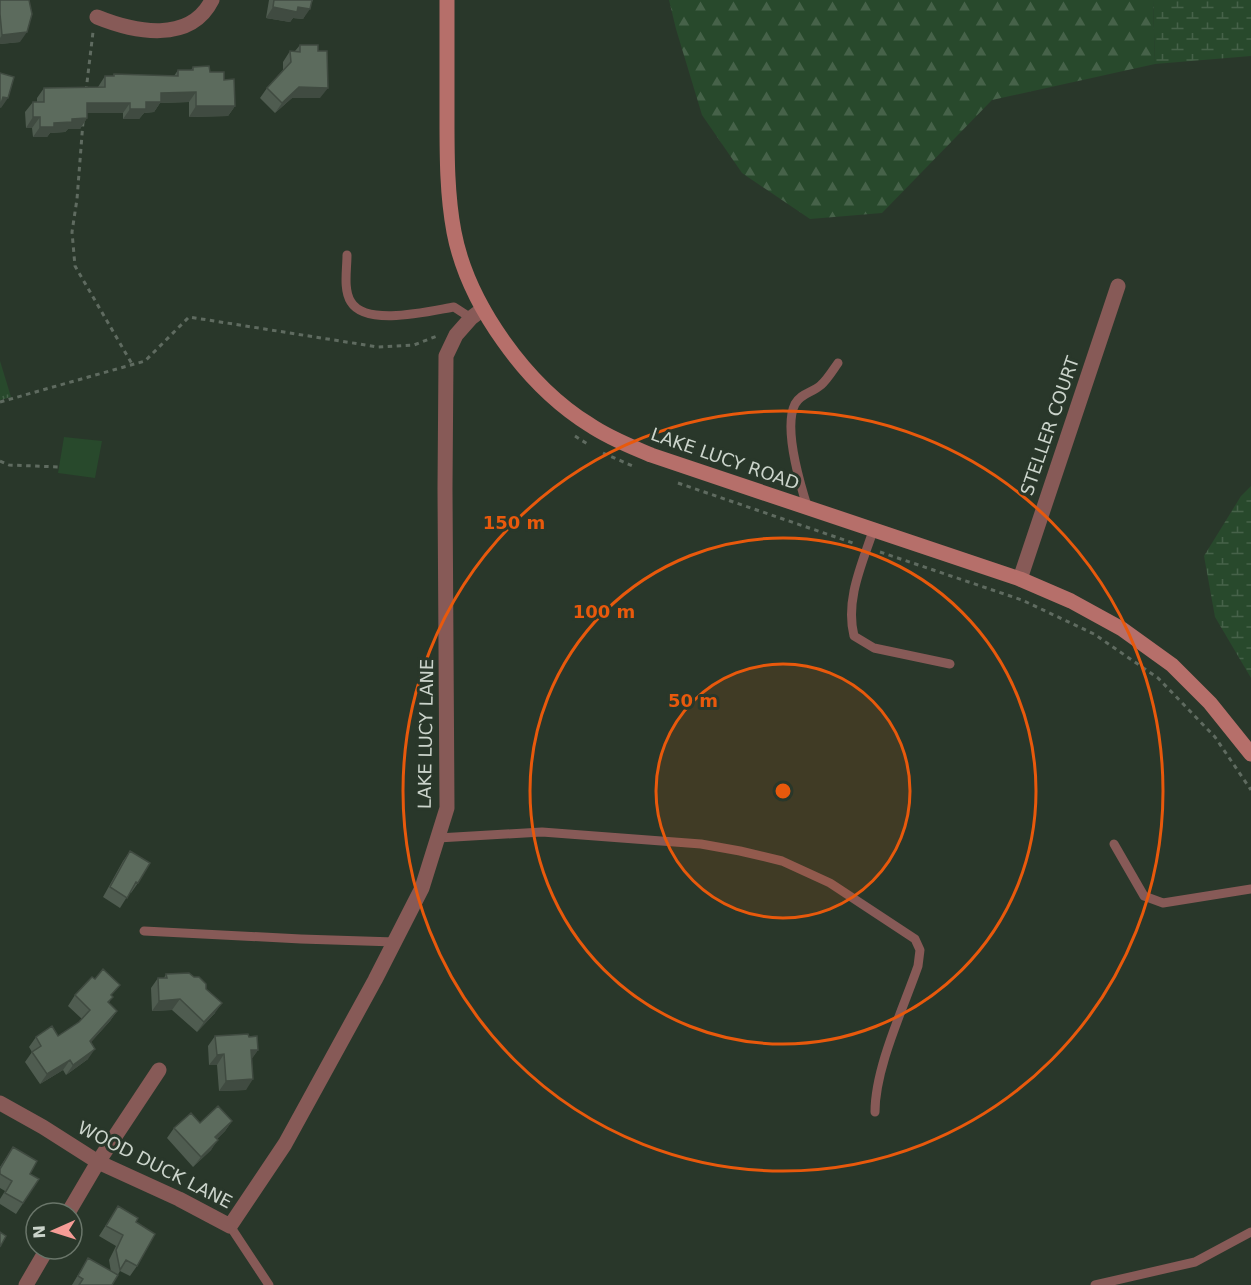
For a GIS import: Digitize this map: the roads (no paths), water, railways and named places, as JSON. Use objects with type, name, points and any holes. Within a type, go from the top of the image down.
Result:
[{"type":"street","points":[[97,17],[138,31],[169,30],[186,25],[205,13],[212,0]]},
{"type":"street","name":"LAKE LUCY ROAD","points":[[447,0],[447,161],[450,210],[477,314],[556,400],[589,425],[619,442],[651,455],[1020,579],[1071,601],[1122,630],[1172,665],[1210,703],[1251,754]]},
{"type":"street","name":"STELLER COURT","points":[[1020,579],[1118,286]]},
{"type":"street","name":"LAKE LUCY LANE","points":[[230,1226],[285,1144],[395,942],[422,888],[447,808],[446,356],[456,335],[477,314]]},
{"type":"street","points":[[75,1201],[159,1070]]},
{"type":"street","name":"WOOD DUCK LANE","points":[[0,1103],[98,1162],[179,1199],[230,1226]]},
{"type":"street","points":[[27,1285],[40,1261]]},
{"type":"lane","points":[[347,255],[347,290],[350,300],[357,309],[392,316],[454,307],[477,314]]},
{"type":"lane","points":[[808,509],[794,462],[793,412],[795,405],[803,395],[821,386],[838,363]]},
{"type":"lane","points":[[873,531],[851,608],[854,636],[874,648],[950,664]]},
{"type":"lane","points":[[438,838],[542,832],[701,844],[782,861],[830,883],[915,939],[920,950],[918,966],[884,1061],[875,1095],[875,1112]]},
{"type":"lane","points":[[1114,844],[1144,896],[1163,903],[1251,888]]},
{"type":"lane","points":[[144,931],[395,942]]},
{"type":"lane","points":[[230,1226],[269,1285]]},
{"type":"lane","points":[[1095,1285],[1195,1262],[1251,1232]]}]
